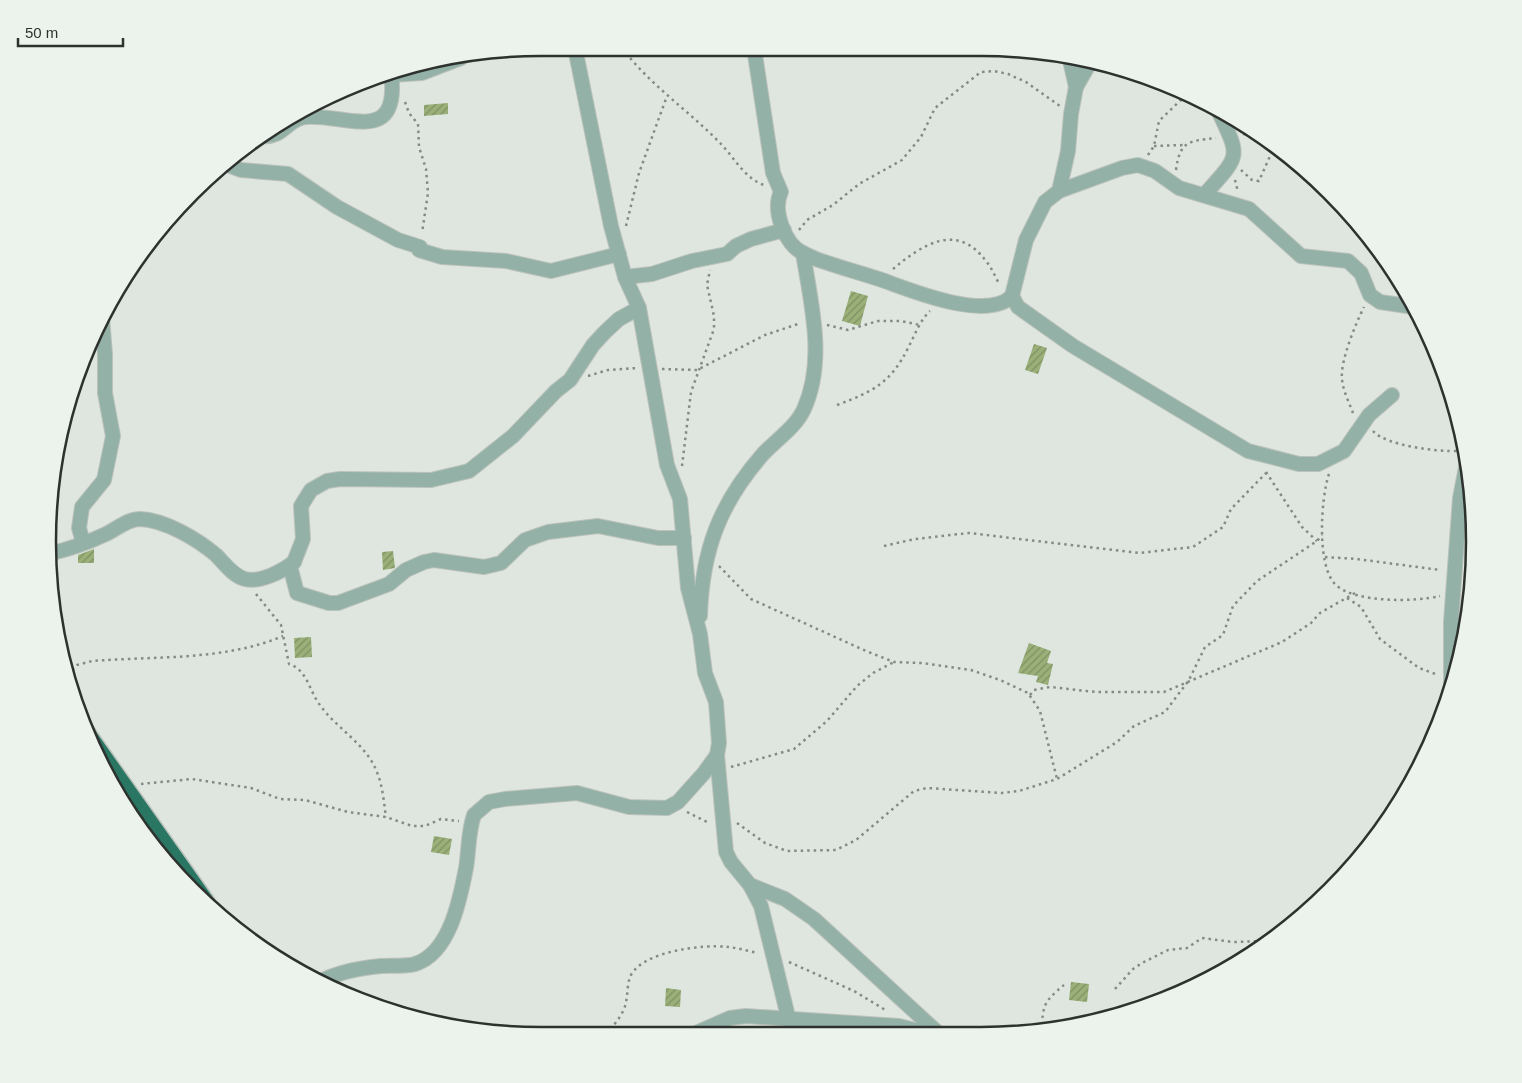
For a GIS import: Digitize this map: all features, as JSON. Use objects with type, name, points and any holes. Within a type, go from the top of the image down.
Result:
[{"type":"highway","points":[[115,773],[181,865]]},
{"type":"street","points":[[577,56],[618,251],[625,277],[639,308],[667,465],[680,499],[688,588],[700,634],[705,673],[716,702],[720,729],[716,755],[723,832],[731,862],[750,885],[761,906],[791,1027]]},
{"type":"street","points":[[700,634],[701,597],[708,555],[718,520],[732,493],[772,444],[794,423],[804,408],[816,367],[815,330],[800,252],[784,230],[777,200],[781,192],[773,173],[755,56]]},
{"type":"street","points":[[1071,65],[1076,87]]},
{"type":"street","points":[[1059,191],[1068,151],[1071,114],[1076,87],[1087,69]]},
{"type":"street","points":[[415,73],[431,70]]},
{"type":"street","points":[[306,117],[357,123],[374,120],[387,110],[391,102],[393,80]]},
{"type":"street","points":[[1205,194],[1229,168],[1234,157],[1230,136],[1223,121]]},
{"type":"street","points":[[1392,395],[1369,416],[1344,451],[1318,464],[1299,464],[1248,451],[1073,346],[1018,307],[1011,297],[1026,240],[1045,202],[1059,191],[1122,168],[1138,165],[1155,171],[1179,188],[1205,194],[1249,209],[1301,256],[1340,259],[1354,266],[1361,273],[1370,294],[1380,302],[1405,306]]},
{"type":"street","points":[[234,167],[241,170],[288,174],[337,207],[398,240],[420,247],[419,250],[442,256],[506,261],[551,270],[618,251]]},
{"type":"street","points":[[625,277],[652,274],[692,261],[727,254],[736,246],[784,230]]},
{"type":"street","points":[[800,252],[941,301],[977,305],[995,303],[1011,297]]},
{"type":"street","points":[[639,308],[619,319],[593,345],[570,380],[556,391],[513,436],[469,470],[431,480],[399,481],[351,478],[319,484],[303,500],[301,506],[303,539],[294,562],[290,566],[297,593],[329,603],[338,603],[390,584],[406,570],[424,562],[434,560],[484,567],[501,562],[525,540],[548,532],[598,526],[658,538],[684,538]]},
{"type":"street","points":[[83,542],[80,528],[82,507],[104,480],[113,436],[106,393],[106,354],[104,332]]},
{"type":"street","points":[[1451,658],[1451,622],[1463,485]]},
{"type":"street","points":[[56,551],[108,533],[131,520],[152,521],[196,542],[244,579],[254,579],[274,574],[294,562]]},
{"type":"street","points":[[328,978],[338,973],[358,969],[416,964],[437,951],[446,938],[460,893],[474,815],[490,802],[578,793],[629,807],[667,808],[678,802],[704,773],[716,755]]},
{"type":"street","points":[[750,885],[785,899],[814,919],[931,1027]]},
{"type":"street","points":[[710,1027],[730,1018],[746,1016],[885,1027]]},
{"type":"path","points":[[629,56],[656,87],[722,144],[741,168],[758,183],[781,192]]},
{"type":"path","points":[[800,252],[794,241],[797,232],[807,220],[833,205],[859,184],[902,160],[921,137],[934,108],[981,72],[994,71],[1026,82],[1071,114]]},
{"type":"path","points":[[395,79],[407,108],[419,126],[419,147],[426,169],[428,193],[420,247]]},
{"type":"path","points":[[618,251],[626,228],[639,173],[667,96]]},
{"type":"path","points":[[1138,165],[1151,153],[1159,121],[1181,100]]},
{"type":"path","points":[[1154,146],[1185,145],[1201,140],[1230,136]]},
{"type":"path","points":[[1172,183],[1176,173],[1178,155],[1185,145]]},
{"type":"path","points":[[1234,157],[1235,164],[1248,177],[1260,181],[1271,154]]},
{"type":"path","points":[[1234,157],[1239,197],[1249,209]]},
{"type":"path","points":[[884,281],[888,273],[920,249],[946,239],[955,239],[974,248],[987,262],[1011,297]]},
{"type":"path","points":[[681,471],[688,433],[690,392],[714,329],[714,316],[707,285],[708,278],[714,264],[727,254]]},
{"type":"path","points":[[1359,428],[1345,391],[1343,369],[1352,333],[1370,294]]},
{"type":"path","points":[[837,405],[862,396],[882,384],[904,356],[926,315],[941,301]]},
{"type":"path","points":[[823,324],[848,330],[878,321],[901,321],[920,325]]},
{"type":"path","points":[[570,380],[608,370],[649,368],[697,370],[765,335],[798,324]]},
{"type":"path","points":[[1369,416],[1370,428],[1376,434],[1386,438],[1423,448],[1457,450]]},
{"type":"path","points":[[1248,451],[1266,473],[1302,526],[1317,541]]},
{"type":"path","points":[[1335,456],[1325,484],[1322,535],[1325,557],[1334,584],[1342,590],[1390,601],[1420,601],[1454,593]]},
{"type":"path","points":[[884,546],[915,539],[969,533],[1129,553],[1192,547],[1223,528],[1231,509],[1266,473]]},
{"type":"path","points":[[722,812],[765,843],[787,851],[836,850],[856,840],[914,790],[927,788],[1002,793],[1019,791],[1058,779],[1117,742],[1134,726],[1165,712],[1188,682],[1205,647],[1223,635],[1233,606],[1257,581],[1317,541],[1322,535]]},
{"type":"path","points":[[708,555],[751,599],[894,662],[922,663],[971,670],[1000,680],[1030,695],[1040,711],[1058,779]]},
{"type":"path","points":[[1325,557],[1357,559],[1456,572]]},
{"type":"path","points":[[244,579],[278,620],[289,664],[300,669],[322,708],[358,742],[378,775],[386,817]]},
{"type":"path","points":[[1030,695],[1034,690],[1050,687],[1096,692],[1164,692],[1282,642],[1310,623],[1320,613],[1355,593]]},
{"type":"path","points":[[1347,598],[1361,607],[1380,639],[1419,668],[1439,675],[1445,680]]},
{"type":"path","points":[[74,669],[77,665],[92,662],[230,652],[263,644],[283,636]]},
{"type":"path","points":[[719,774],[724,769],[778,755],[801,745],[858,686],[873,673],[894,662]]},
{"type":"path","points":[[124,786],[192,779],[251,788],[280,799],[305,800],[348,812],[386,817],[418,827],[440,819],[471,824]]},
{"type":"path","points":[[678,802],[684,811],[701,818],[723,832]]},
{"type":"path","points":[[1115,989],[1133,969],[1142,963],[1168,950],[1187,948],[1202,938],[1233,942],[1255,941]]},
{"type":"path","points":[[612,1027],[620,1017],[626,1004],[630,978],[635,970],[656,956],[707,946],[727,946],[772,956],[854,991],[912,1027]]},
{"type":"path","points":[[1041,1023],[1044,1004],[1048,998],[1064,986]]},
{"type":"building","points":[[448,103],[448,114],[424,116],[424,105]]},
{"type":"building","points":[[851,291],[868,296],[860,326],[842,321]]},
{"type":"building","points":[[1034,344],[1047,348],[1038,374],[1025,370]]},
{"type":"building","points":[[94,549],[94,563],[78,563],[78,555]]},
{"type":"building","points":[[393,551],[395,568],[383,570],[382,552]]},
{"type":"building","points":[[311,637],[312,657],[295,658],[294,638]]},
{"type":"building","points":[[1029,643],[1051,651],[1047,663],[1053,664],[1048,685],[1036,682],[1038,676],[1018,673]]},
{"type":"building","points":[[434,836],[452,839],[449,855],[431,852]]},
{"type":"building","points":[[1071,982],[1089,984],[1087,1002],[1069,1000]]},
{"type":"building","points":[[666,988],[681,990],[680,1007],[665,1006]]}]
